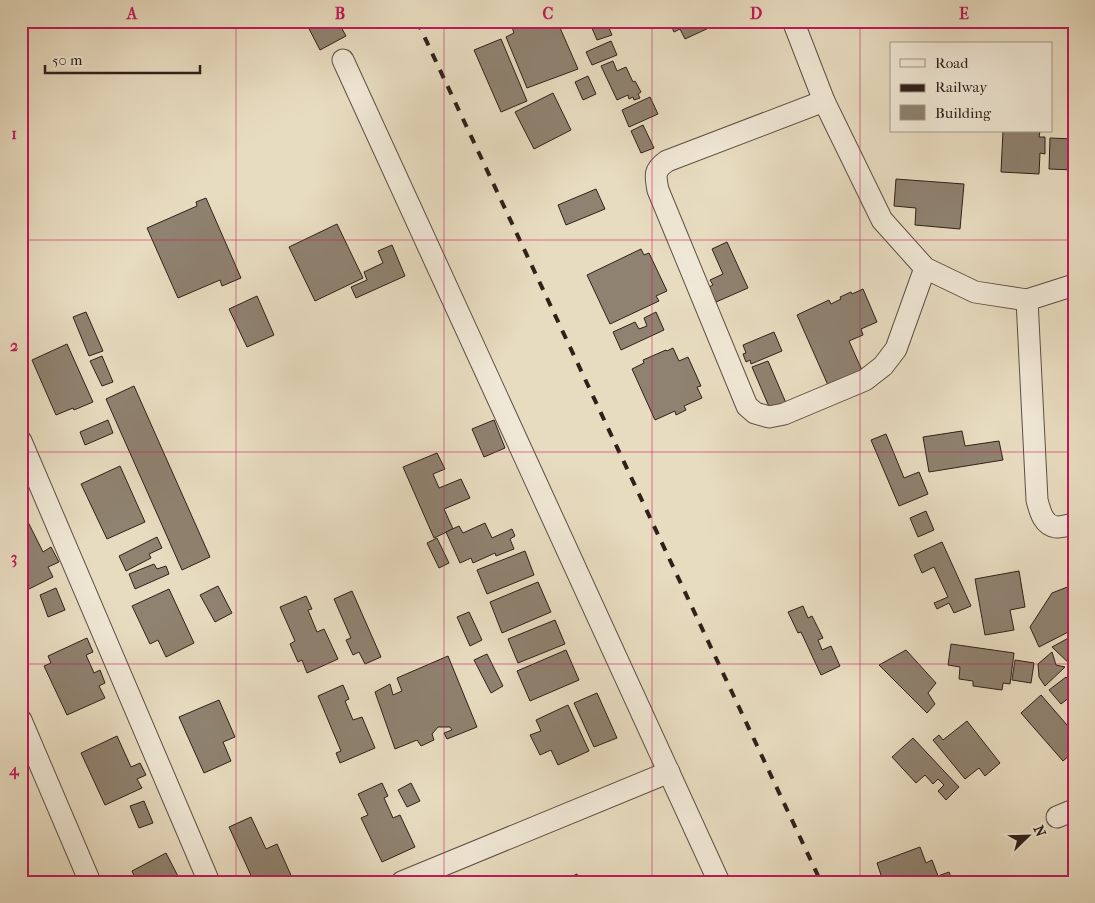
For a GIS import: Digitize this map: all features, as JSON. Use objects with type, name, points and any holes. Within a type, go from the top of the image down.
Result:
[{"type":"street","points":[[793,21],[824,101],[882,220],[925,268],[975,292],[1028,300],[1074,285]]},
{"type":"street","points":[[343,60],[719,882]]},
{"type":"street","points":[[824,101],[667,162],[658,168],[655,177],[658,190],[747,406],[755,413],[769,417],[784,414],[865,380],[883,366],[896,349],[925,268]]},
{"type":"street","points":[[1028,300],[1037,500],[1047,523],[1056,527],[1074,524]]},
{"type":"street","points":[[21,441],[209,882]]},
{"type":"street","points":[[21,720],[90,882]]},
{"type":"street","points":[[402,882],[669,772]]},
{"type":"building","points":[[305,21],[346,21],[340,25],[346,36],[320,50]]},
{"type":"building","points":[[516,21],[557,21],[578,69],[527,88],[506,37],[514,33],[511,24]]},
{"type":"building","points":[[589,21],[606,21],[612,35],[597,40]]},
{"type":"building","points":[[669,21],[710,21],[713,26],[685,39],[680,29],[674,32]]},
{"type":"building","points":[[501,39],[527,101],[501,112],[474,50]]},
{"type":"building","points":[[611,41],[617,55],[592,65],[586,52]]},
{"type":"building","points":[[613,61],[617,71],[626,67],[633,82],[635,81],[641,92],[638,94],[640,98],[634,100],[633,97],[629,99],[628,95],[617,100],[601,66]]},
{"type":"building","points":[[588,76],[596,94],[583,100],[575,82]]},
{"type":"building","points":[[553,93],[571,130],[534,149],[515,112]]},
{"type":"building","points":[[650,97],[658,114],[629,127],[622,110]]},
{"type":"building","points":[[643,125],[654,148],[641,153],[631,131]]},
{"type":"building","points":[[1003,132],[1040,132],[1039,137],[1045,137],[1045,154],[1040,153],[1039,174],[1001,172]]},
{"type":"building","points":[[1050,138],[1074,139],[1074,170],[1049,169]]},
{"type":"building","points":[[896,179],[964,184],[960,229],[915,225],[916,208],[894,206]]},
{"type":"building","points":[[596,189],[605,209],[566,225],[558,205]]},
{"type":"building","points":[[206,198],[241,278],[222,286],[220,280],[178,298],[147,228],[197,206],[196,202]]},
{"type":"building","points":[[337,224],[363,278],[315,301],[289,247]]},
{"type":"building","points":[[727,242],[748,288],[716,302],[709,287],[713,285],[710,280],[723,274],[712,249]]},
{"type":"building","points":[[392,245],[405,276],[356,298],[351,287],[367,280],[364,272],[383,263],[378,251]]},
{"type":"building","points":[[641,249],[644,255],[649,253],[667,291],[656,296],[659,301],[610,324],[587,275]]},
{"type":"building","points":[[863,289],[877,322],[861,329],[863,335],[849,341],[865,377],[831,392],[797,315],[829,300],[831,304],[841,299],[840,297]]},
{"type":"building","points":[[257,296],[274,335],[247,347],[229,309]]},
{"type":"building","points":[[86,312],[103,351],[89,356],[73,317]]},
{"type":"building","points":[[656,312],[664,330],[621,350],[613,332],[635,322],[639,329],[647,326],[644,318]]},
{"type":"building","points":[[774,332],[782,351],[751,364],[750,360],[746,362],[743,354],[746,353],[743,345]]},
{"type":"building","points":[[67,344],[93,402],[56,415],[32,360]]},
{"type":"building","points":[[673,348],[679,361],[688,357],[701,386],[697,387],[702,398],[684,406],[686,410],[676,415],[675,411],[655,420],[632,369],[644,363],[643,360]]},
{"type":"building","points":[[102,356],[113,382],[102,386],[90,361]]},
{"type":"building","points":[[768,361],[786,403],[770,409],[752,367]]},
{"type":"building","points":[[134,386],[210,557],[182,570],[106,399]]},
{"type":"building","points":[[108,420],[113,433],[85,445],[80,432]]},
{"type":"building","points":[[494,420],[505,448],[484,457],[472,429]]},
{"type":"building","points":[[962,431],[965,446],[999,441],[1003,460],[929,472],[923,437]]},
{"type":"building","points":[[886,434],[904,478],[919,472],[928,494],[899,506],[871,440]]},
{"type":"building","points":[[437,453],[445,469],[433,474],[439,488],[461,479],[470,498],[444,509],[453,529],[434,538],[403,467]]},
{"type":"building","points":[[120,466],[145,522],[107,539],[81,484]]},
{"type":"building","points":[[926,511],[934,530],[918,537],[910,518]]},
{"type":"building","points":[[27,520],[43,552],[51,547],[59,562],[48,567],[53,577],[21,593],[21,523]]},
{"type":"building","points":[[485,523],[492,538],[512,529],[515,536],[510,539],[514,549],[496,556],[495,553],[473,563],[471,558],[460,563],[446,532],[459,526],[463,533]]},
{"type":"building","points":[[157,537],[162,548],[149,554],[151,558],[126,571],[119,556]]},
{"type":"building","points":[[437,538],[449,563],[439,568],[427,543]]},
{"type":"building","points":[[942,542],[971,606],[954,613],[949,603],[937,609],[934,603],[948,597],[934,567],[922,573],[914,555]]},
{"type":"building","points":[[525,551],[534,575],[487,594],[477,570]]},
{"type":"building","points":[[154,564],[157,569],[166,566],[169,574],[135,589],[129,574]]},
{"type":"building","points":[[1019,571],[1025,607],[1010,610],[1014,630],[985,635],[975,579]]},
{"type":"building","points":[[538,582],[551,612],[502,633],[490,602]]},
{"type":"building","points":[[218,586],[232,613],[215,622],[200,595]]},
{"type":"building","points":[[1070,586],[1074,595],[1074,629],[1039,647],[1030,627],[1052,593]]},
{"type":"building","points":[[56,588],[65,610],[48,617],[40,595]]},
{"type":"building","points":[[169,589],[194,643],[166,657],[158,640],[150,644],[132,606]]},
{"type":"building","points":[[352,591],[381,657],[365,664],[359,652],[353,655],[346,640],[351,638],[334,599]]},
{"type":"building","points":[[306,596],[312,609],[308,610],[317,632],[324,629],[338,659],[307,673],[302,660],[298,662],[290,644],[295,641],[280,607]]},
{"type":"building","points":[[803,606],[808,618],[812,616],[823,638],[818,640],[822,650],[831,646],[840,666],[821,675],[801,632],[798,633],[788,612]]},
{"type":"building","points":[[469,612],[482,640],[470,646],[457,617]]},
{"type":"building","points":[[555,620],[565,644],[518,663],[508,639]]},
{"type":"building","points":[[1074,635],[1074,668],[1052,647]]},
{"type":"building","points":[[87,638],[93,652],[86,655],[94,673],[100,670],[105,683],[99,686],[105,698],[67,715],[44,666],[51,663],[48,656]]},
{"type":"building","points":[[951,644],[1014,653],[1010,684],[1003,683],[1002,690],[973,686],[973,681],[959,679],[960,667],[948,665]]},
{"type":"building","points":[[566,650],[579,680],[530,701],[517,671]]},
{"type":"building","points":[[906,650],[936,683],[928,693],[935,704],[927,713],[879,665]]},
{"type":"building","points":[[1052,652],[1056,665],[1065,667],[1045,686],[1039,677],[1038,664]]},
{"type":"building","points":[[487,654],[503,686],[491,693],[474,660]]},
{"type":"building","points":[[448,656],[477,727],[447,739],[444,733],[452,730],[450,727],[438,727],[432,734],[434,740],[421,746],[417,740],[395,749],[375,692],[390,684],[393,695],[402,691],[397,678]]},
{"type":"building","points":[[1015,660],[1034,663],[1031,683],[1012,680]]},
{"type":"building","points":[[1066,677],[1074,686],[1074,694],[1061,704],[1049,690]]},
{"type":"building","points":[[343,685],[349,699],[345,701],[353,720],[362,717],[375,748],[340,763],[336,753],[341,751],[318,696]]},
{"type":"building","points":[[597,693],[617,738],[594,747],[574,703]]},
{"type":"building","points":[[1041,695],[1074,733],[1074,751],[1063,761],[1021,713]]},
{"type":"building","points":[[219,700],[235,737],[223,742],[231,761],[204,773],[179,717]]},
{"type":"building","points":[[568,705],[589,751],[558,765],[551,750],[540,755],[530,735],[541,731],[536,720]]},
{"type":"building","points":[[967,721],[1000,763],[985,776],[979,768],[965,779],[933,740],[939,735],[943,740]]},
{"type":"building","points":[[117,736],[131,767],[140,763],[146,775],[137,779],[142,788],[105,805],[81,753]]},
{"type":"building","points":[[913,738],[959,787],[946,800],[938,791],[944,785],[938,779],[933,784],[925,775],[916,783],[892,757]]},
{"type":"building","points":[[382,783],[388,796],[384,798],[393,818],[400,815],[415,847],[382,862],[361,818],[368,815],[358,794]]},
{"type":"building","points":[[411,783],[420,801],[407,807],[398,790]]},
{"type":"building","points":[[144,801],[153,823],[139,828],[130,806]]},
{"type":"building","points":[[251,817],[266,849],[277,844],[294,882],[254,882],[229,827]]},
{"type":"building","points":[[920,847],[926,863],[932,860],[938,876],[949,872],[953,882],[887,882],[886,879],[883,881],[877,863]]},
{"type":"building","points":[[166,853],[181,882],[137,882],[132,871]]},
{"type":"building","points":[[577,874],[580,882],[559,882]]},
{"type":"railway","points":[[417,21],[821,882]]}]
